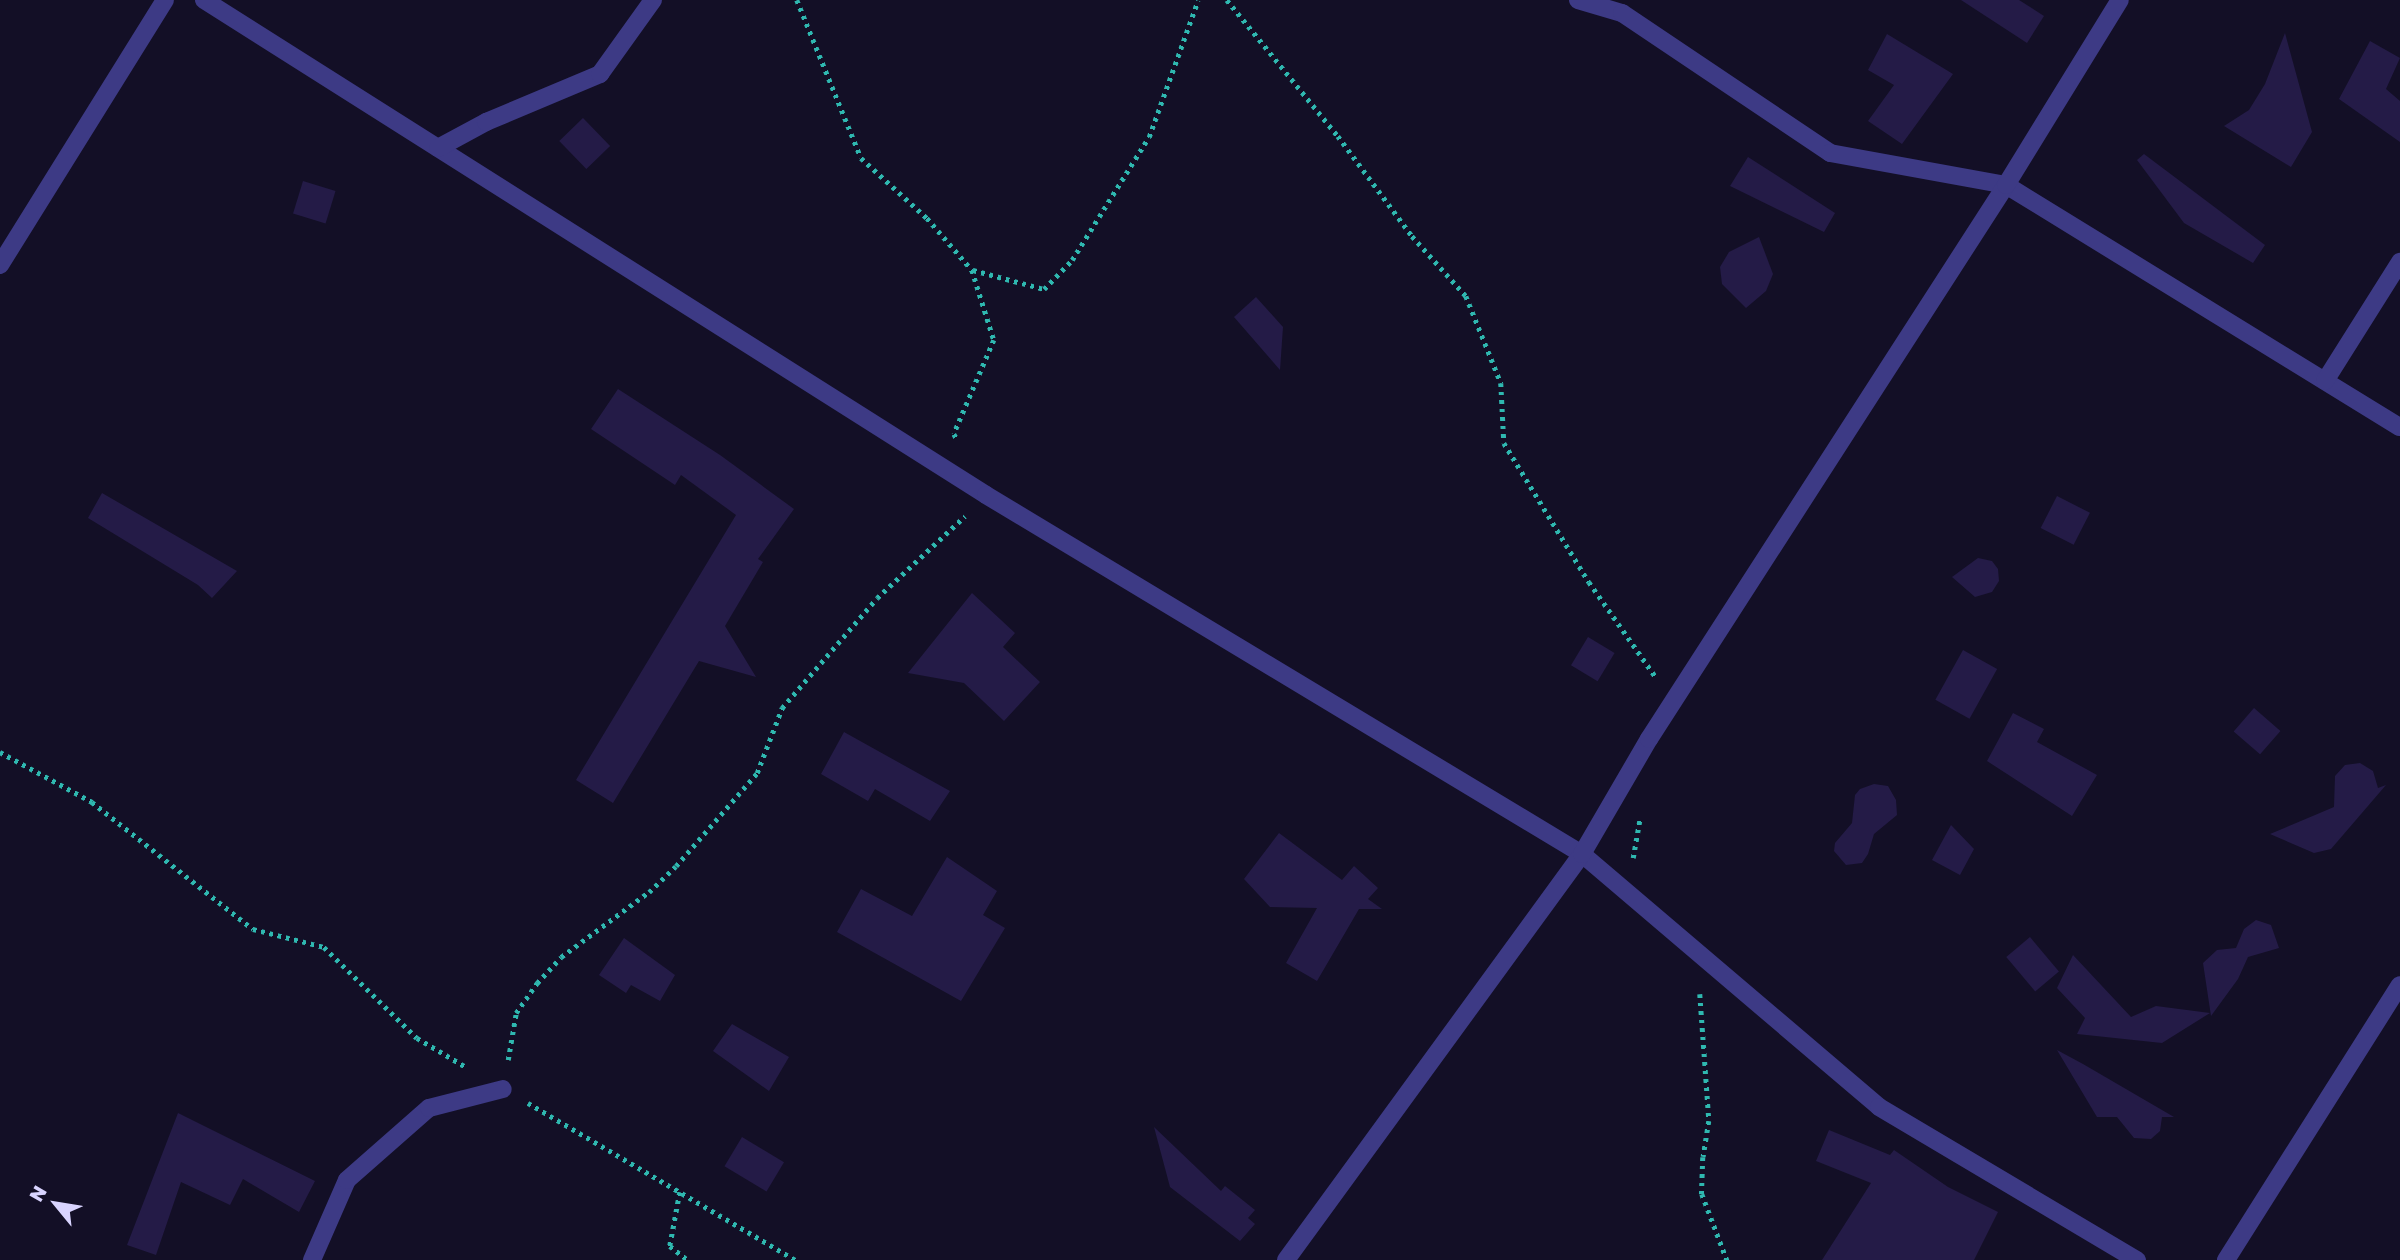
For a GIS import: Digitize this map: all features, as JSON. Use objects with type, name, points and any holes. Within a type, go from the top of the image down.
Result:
[{"type":"street","points":[[0,265],[165,0]]},
{"type":"street","points":[[204,0],[986,495],[1582,854],[1879,1107],[2137,1260]]},
{"type":"street","points":[[438,148],[486,122],[600,74],[653,0]]},
{"type":"street","points":[[1578,0],[1622,13],[1830,153],[2006,186],[2400,427]]},
{"type":"street","points":[[1286,1260],[1582,854],[1649,738],[2006,186],[2120,0]]},
{"type":"street","points":[[2325,381],[2400,262]]},
{"type":"street","points":[[2227,1260],[2400,985]]},
{"type":"street","points":[[312,1260],[346,1180],[429,1108],[503,1089]]},
{"type":"path","points":[[797,0],[861,158],[927,218],[972,270],[995,340],[954,435],[961,447]]},
{"type":"path","points":[[972,270],[1044,289],[1072,260],[1150,137],[1198,0]]},
{"type":"path","points":[[1227,0],[1338,136],[1412,236],[1466,296],[1500,383],[1504,443],[1589,582],[1659,681]]},
{"type":"path","points":[[503,1089],[516,1013],[537,983],[561,957],[649,892],[676,866],[757,773],[782,708],[877,598],[986,495]]},
{"type":"path","points":[[0,752],[92,802],[253,929],[324,947],[417,1038],[796,1260]]},
{"type":"path","points":[[1632,863],[1640,814]]},
{"type":"path","points":[[1690,947],[1702,1005],[1709,1121],[1703,1157],[1702,1194],[1727,1260]]},
{"type":"path","points":[[680,1192],[670,1246],[688,1260]]},
{"type":"building","points":[[1961,0],[2019,0],[2044,16],[2027,43]]},
{"type":"building","points":[[2285,33],[2312,132],[2291,167],[2224,126],[2249,110],[2265,84]]},
{"type":"building","points":[[1887,34],[1953,74],[1902,144],[1868,121],[1894,85],[1868,70]]},
{"type":"building","points":[[2370,41],[2400,58],[2386,89],[2400,101],[2400,142],[2339,99]]},
{"type":"building","points":[[583,118],[610,146],[586,169],[559,141]]},
{"type":"building","points":[[2144,154],[2265,245],[2253,263],[2184,223],[2137,160]]},
{"type":"building","points":[[1748,157],[1835,213],[1824,232],[1730,186]]},
{"type":"building","points":[[303,181],[336,191],[326,223],[293,214]]},
{"type":"building","points":[[1759,237],[1773,274],[1766,291],[1746,308],[1722,284],[1720,267],[1729,252]]},
{"type":"building","points":[[1256,297],[1283,327],[1280,370],[1234,317]]},
{"type":"building","points":[[618,389],[720,455],[794,509],[758,559],[763,562],[725,626],[756,677],[699,661],[613,803],[576,780],[736,515],[681,475],[675,485],[591,429]]},
{"type":"building","points":[[102,493],[237,571],[212,598],[198,585],[88,518]]},
{"type":"building","points":[[2057,496],[2090,513],[2074,545],[2041,528]]},
{"type":"building","points":[[1978,558],[1992,561],[1998,569],[1999,581],[1992,592],[1975,597],[1952,577]]},
{"type":"building","points":[[972,593],[1015,633],[1003,647],[1040,682],[1004,721],[964,683],[908,673]]},
{"type":"building","points":[[1588,637],[1615,653],[1598,681],[1571,665]]},
{"type":"building","points":[[1963,650],[1997,669],[1969,719],[1935,700]]},
{"type":"building","points":[[2254,708],[2280,731],[2260,754],[2234,731]]},
{"type":"building","points":[[2013,713],[2044,729],[2037,742],[2097,775],[2072,816],[1987,761]]},
{"type":"building","points":[[844,732],[950,791],[930,821],[875,789],[868,801],[821,774]]},
{"type":"building","points":[[2360,763],[2373,771],[2378,788],[2386,785],[2331,849],[2314,853],[2270,834],[2334,807],[2335,776],[2345,765]]},
{"type":"building","points":[[1874,784],[1888,786],[1896,800],[1897,815],[1874,834],[1868,854],[1862,863],[1846,865],[1834,851],[1835,843],[1852,823],[1855,795],[1860,789]]},
{"type":"building","points":[[1951,825],[1974,849],[1960,875],[1932,860]]},
{"type":"building","points":[[1279,833],[1342,880],[1354,866],[1378,888],[1368,899],[1382,909],[1359,909],[1317,981],[1286,963],[1317,908],[1270,907],[1244,879]]},
{"type":"building","points":[[947,857],[997,891],[983,915],[1005,928],[961,1001],[837,932],[861,889],[912,916]]},
{"type":"building","points":[[2256,920],[2271,925],[2279,948],[2248,957],[2238,979],[2211,1016],[2203,963],[2217,950],[2236,948],[2244,929]]},
{"type":"building","points":[[2030,937],[2059,971],[2035,991],[2006,957]]},
{"type":"building","points":[[624,938],[675,975],[660,1001],[631,985],[626,993],[599,975]]},
{"type":"building","points":[[2073,955],[2131,1017],[2156,1006],[2210,1013],[2162,1043],[2077,1034],[2085,1018],[2057,988]]},
{"type":"building","points":[[732,1024],[789,1057],[769,1091],[713,1051]]},
{"type":"building","points":[[2057,1050],[2174,1117],[2162,1117],[2160,1131],[2151,1139],[2134,1138],[2117,1117],[2097,1117]]},
{"type":"building","points":[[178,1113],[315,1181],[299,1212],[243,1179],[230,1205],[181,1182],[156,1255],[127,1245]]},
{"type":"building","points":[[1154,1127],[1221,1191],[1225,1186],[1255,1210],[1248,1218],[1255,1224],[1240,1241],[1170,1187]]},
{"type":"building","points":[[1829,1130],[1890,1155],[1894,1150],[1948,1187],[1998,1212],[1974,1260],[1822,1260],[1871,1183],[1816,1161]]},
{"type":"building","points":[[742,1137],[784,1162],[766,1191],[724,1166]]}]
